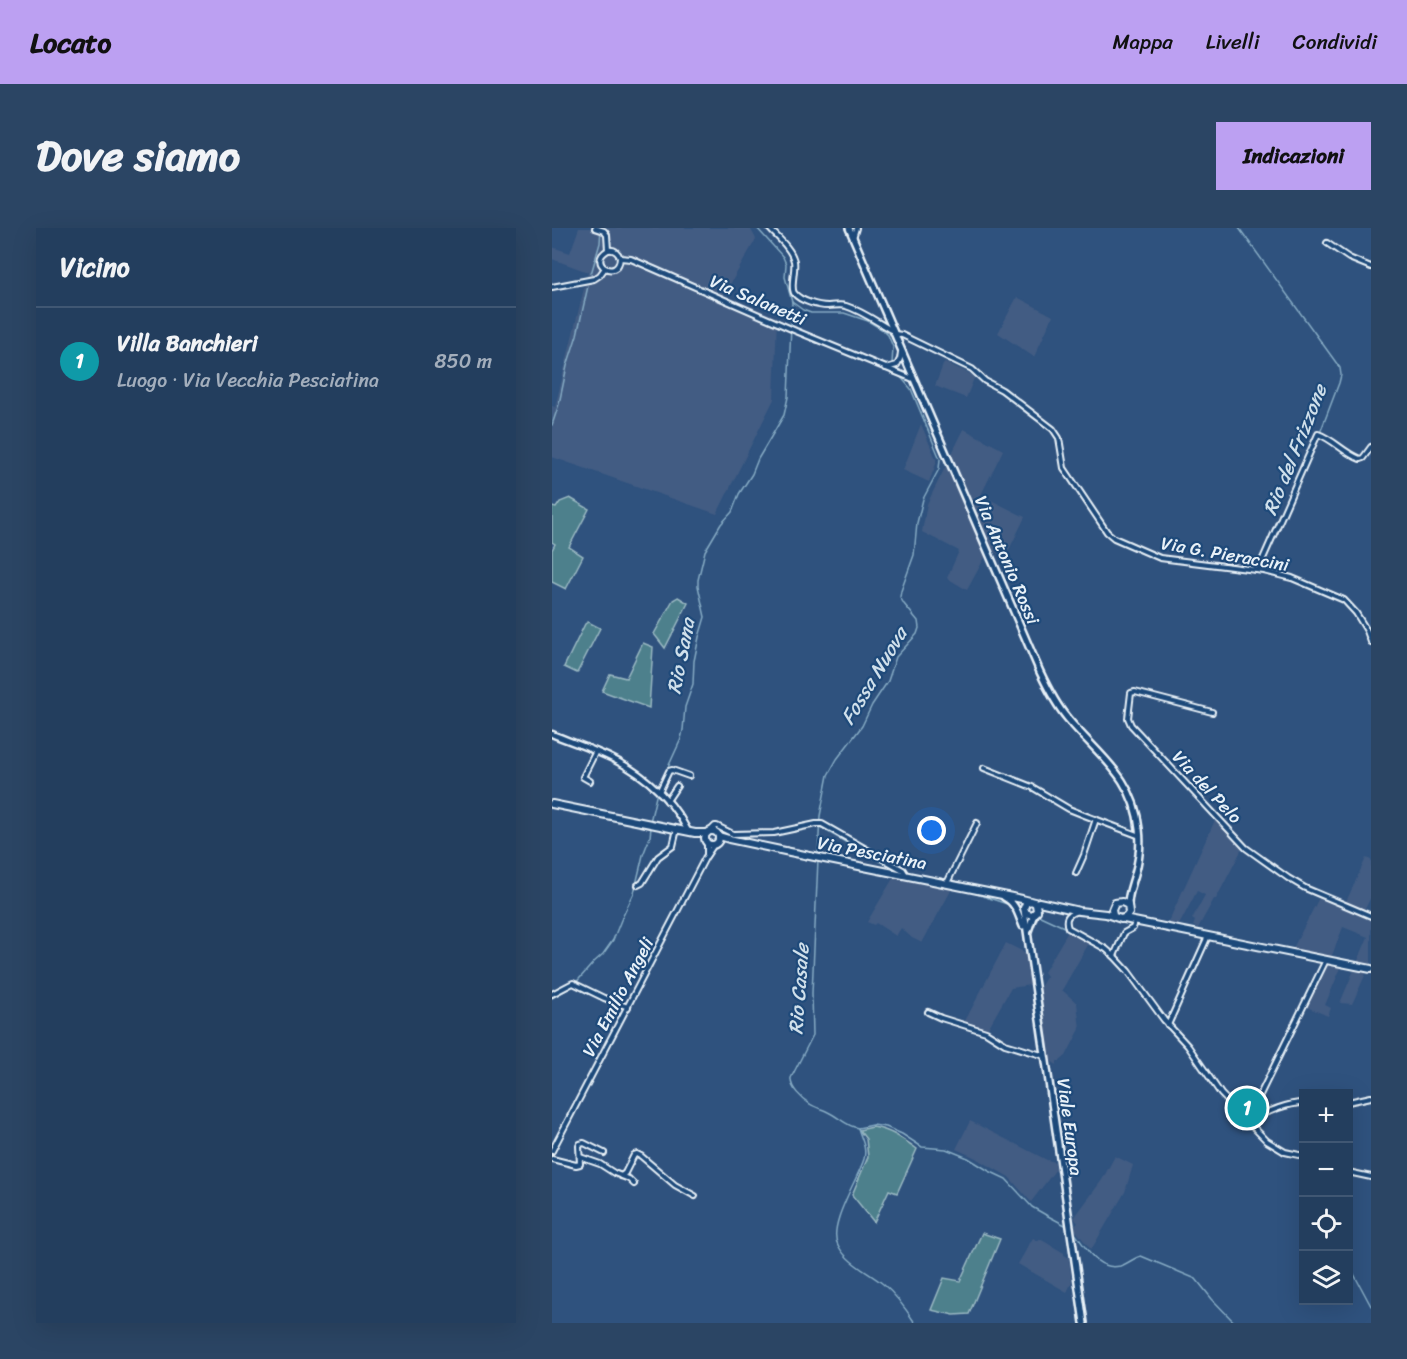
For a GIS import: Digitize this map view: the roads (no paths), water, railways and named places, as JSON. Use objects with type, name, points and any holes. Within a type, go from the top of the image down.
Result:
[{"type":"main road","name":"Via Antonio Rossi","points":[[849,228],[1040,672],[1064,714],[1107,759],[1130,793],[1135,806],[1140,836],[1137,866],[1130,889],[1129,908]]},
{"type":"main road","name":"Via Pesciatina","points":[[552,804],[691,832],[717,844],[719,834]]},
{"type":"main road","name":"Via Pesciatina","points":[[708,838],[714,831],[729,839],[814,857],[1056,907],[1113,915],[1119,919],[1371,969]]},
{"type":"main road","points":[[1119,902],[1130,889]]},
{"type":"main road","name":"Viale Europa","points":[[991,892],[1014,904],[1027,936]]},
{"type":"main road","name":"Via Pesciatina","points":[[1010,896],[1024,908],[1026,914],[1056,907]]},
{"type":"main road","points":[[1024,908],[1026,903],[1032,902],[1037,906],[1035,913]]},
{"type":"main road","name":"Via Pesciatina","points":[[1096,912],[1119,902]]},
{"type":"main road","points":[[1119,902],[1124,902],[1138,922]]},
{"type":"main road","points":[[1112,907],[1113,915]]},
{"type":"main road","name":"Viale Europa","points":[[1024,908],[1084,1323]]},
{"type":"main road","points":[[1124,919],[1128,915],[1129,908]]},
{"type":"main road","name":"Viale Europa","points":[[1027,936],[1035,913]]},
{"type":"street","name":"Via G. Pieraccini","points":[[769,228],[792,254],[794,293],[818,305],[843,305],[854,309],[892,332],[972,369],[984,381],[1002,390],[1053,429],[1059,438],[1064,468],[1107,532],[1114,538],[1160,558],[1258,570],[1292,578],[1344,600],[1356,613],[1371,642]]},
{"type":"street","points":[[853,238],[856,228]]},
{"type":"street","points":[[599,229],[607,235],[608,250]]},
{"type":"street","points":[[1327,243],[1349,258],[1371,267]]},
{"type":"street","points":[[608,250],[614,250],[620,258],[615,269],[605,268],[601,263],[601,256],[608,250]]},
{"type":"street","name":"Via Salanetti","points":[[620,258],[631,259],[784,327],[914,379]]},
{"type":"street","points":[[552,287],[594,279],[605,268]]},
{"type":"street","points":[[897,365],[902,352]]},
{"type":"street","points":[[884,368],[908,365]]},
{"type":"street","points":[[899,372],[908,365]]},
{"type":"street","points":[[1258,570],[1320,435],[1359,459],[1363,458],[1371,447]]},
{"type":"street","name":"Via del Pelo","points":[[1212,712],[1134,692],[1131,693],[1128,718],[1131,725],[1246,848],[1305,888],[1371,916]]},
{"type":"street","points":[[552,734],[596,751],[634,770],[658,790],[691,832]]},
{"type":"street","points":[[590,781],[583,777],[596,751]]},
{"type":"street","points":[[984,768],[1032,786],[1069,808],[1140,836]]},
{"type":"street","points":[[658,790],[669,771],[689,776]]},
{"type":"street","points":[[668,801],[676,786]]},
{"type":"street","points":[[1076,873],[1096,819]]},
{"type":"street","points":[[947,883],[977,823]]},
{"type":"street","points":[[719,834],[726,831],[733,834],[764,834],[820,824],[903,870],[906,875]]},
{"type":"street","points":[[638,885],[642,883],[658,857],[673,846],[677,829]]},
{"type":"street","name":"Via Emilio Angeli","points":[[552,1151],[707,855],[708,838]]},
{"type":"street","points":[[1078,911],[1066,918],[1068,928],[1106,949],[1114,956],[1188,1047],[1221,1094],[1272,1145],[1285,1152],[1299,1155]]},
{"type":"street","points":[[1114,956],[1124,933],[1138,922]]},
{"type":"street","points":[[1168,1025],[1209,936]]},
{"type":"street","points":[[1256,1103],[1327,960]]},
{"type":"street","points":[[552,993],[575,983],[604,998],[628,1006]]},
{"type":"street","points":[[928,1012],[986,1032],[1005,1044],[1045,1056]]},
{"type":"street","points":[[1353,1101],[1371,1097]]},
{"type":"street","points":[[1249,1121],[1277,1109],[1299,1103]]},
{"type":"street","points":[[552,1159],[580,1164],[579,1146],[584,1143],[604,1153]]},
{"type":"street","points":[[621,1176],[625,1173],[634,1155],[637,1154],[675,1185],[695,1196]]},
{"type":"street","points":[[579,1157],[600,1164],[630,1179],[634,1184]]},
{"type":"street","points":[[1353,1173],[1371,1177]]},
{"type":"waterway","points":[[591,274],[600,243],[601,228]]},
{"type":"waterway","name":"Fossa Nuova","points":[[757,228],[783,257],[786,264],[785,277],[792,302],[811,313],[844,313],[868,321],[883,330],[893,347],[892,364]]},
{"type":"waterway","name":"Rio del Frizzone","points":[[1239,228],[1340,368],[1339,383],[1320,433]]},
{"type":"waterway","points":[[552,425],[588,286]]},
{"type":"waterway","name":"Rio Sana","points":[[659,787],[681,739],[685,707],[693,684],[694,661],[705,617],[698,586],[705,551],[721,524],[732,512],[739,494],[784,415],[788,397],[792,302]]},
{"type":"waterway","name":"Fossa Nuova","points":[[818,855],[820,816],[828,775],[862,726],[872,705],[888,681],[896,657],[917,634],[919,628],[918,621],[900,597],[914,555],[917,523],[923,499],[939,469],[940,459],[911,389],[899,375]]},
{"type":"waterway","name":"Rio Sana","points":[[650,822],[657,792]]},
{"type":"waterway","name":"Rio Sana","points":[[552,998],[573,986],[613,940],[634,893],[651,827]]},
{"type":"waterway","points":[[820,827],[899,871]]},
{"type":"waterway","name":"Rio Casale","points":[[818,860],[812,993],[813,1035],[791,1082],[797,1093],[807,1102],[858,1128],[865,1155],[840,1215],[836,1237],[838,1245],[852,1262],[892,1293],[915,1323]]},
{"type":"waterway","points":[[904,878],[974,893],[1010,905]]},
{"type":"waterway","points":[[1038,915],[1066,928]]},
{"type":"waterway","points":[[1130,977],[1165,1024]]},
{"type":"waterway","points":[[858,1128],[873,1125],[886,1127],[922,1147],[946,1149],[968,1158],[1006,1179],[1032,1207],[1067,1226]]},
{"type":"waterway","points":[[1073,1231],[1092,1256],[1104,1265],[1120,1266],[1141,1256],[1196,1279],[1235,1323]]},
{"type":"waterway","points":[[1353,1272],[1371,1306]]},
{"type":"place","name":"Villa Banchieri","points":[[1247,1108]]}]
